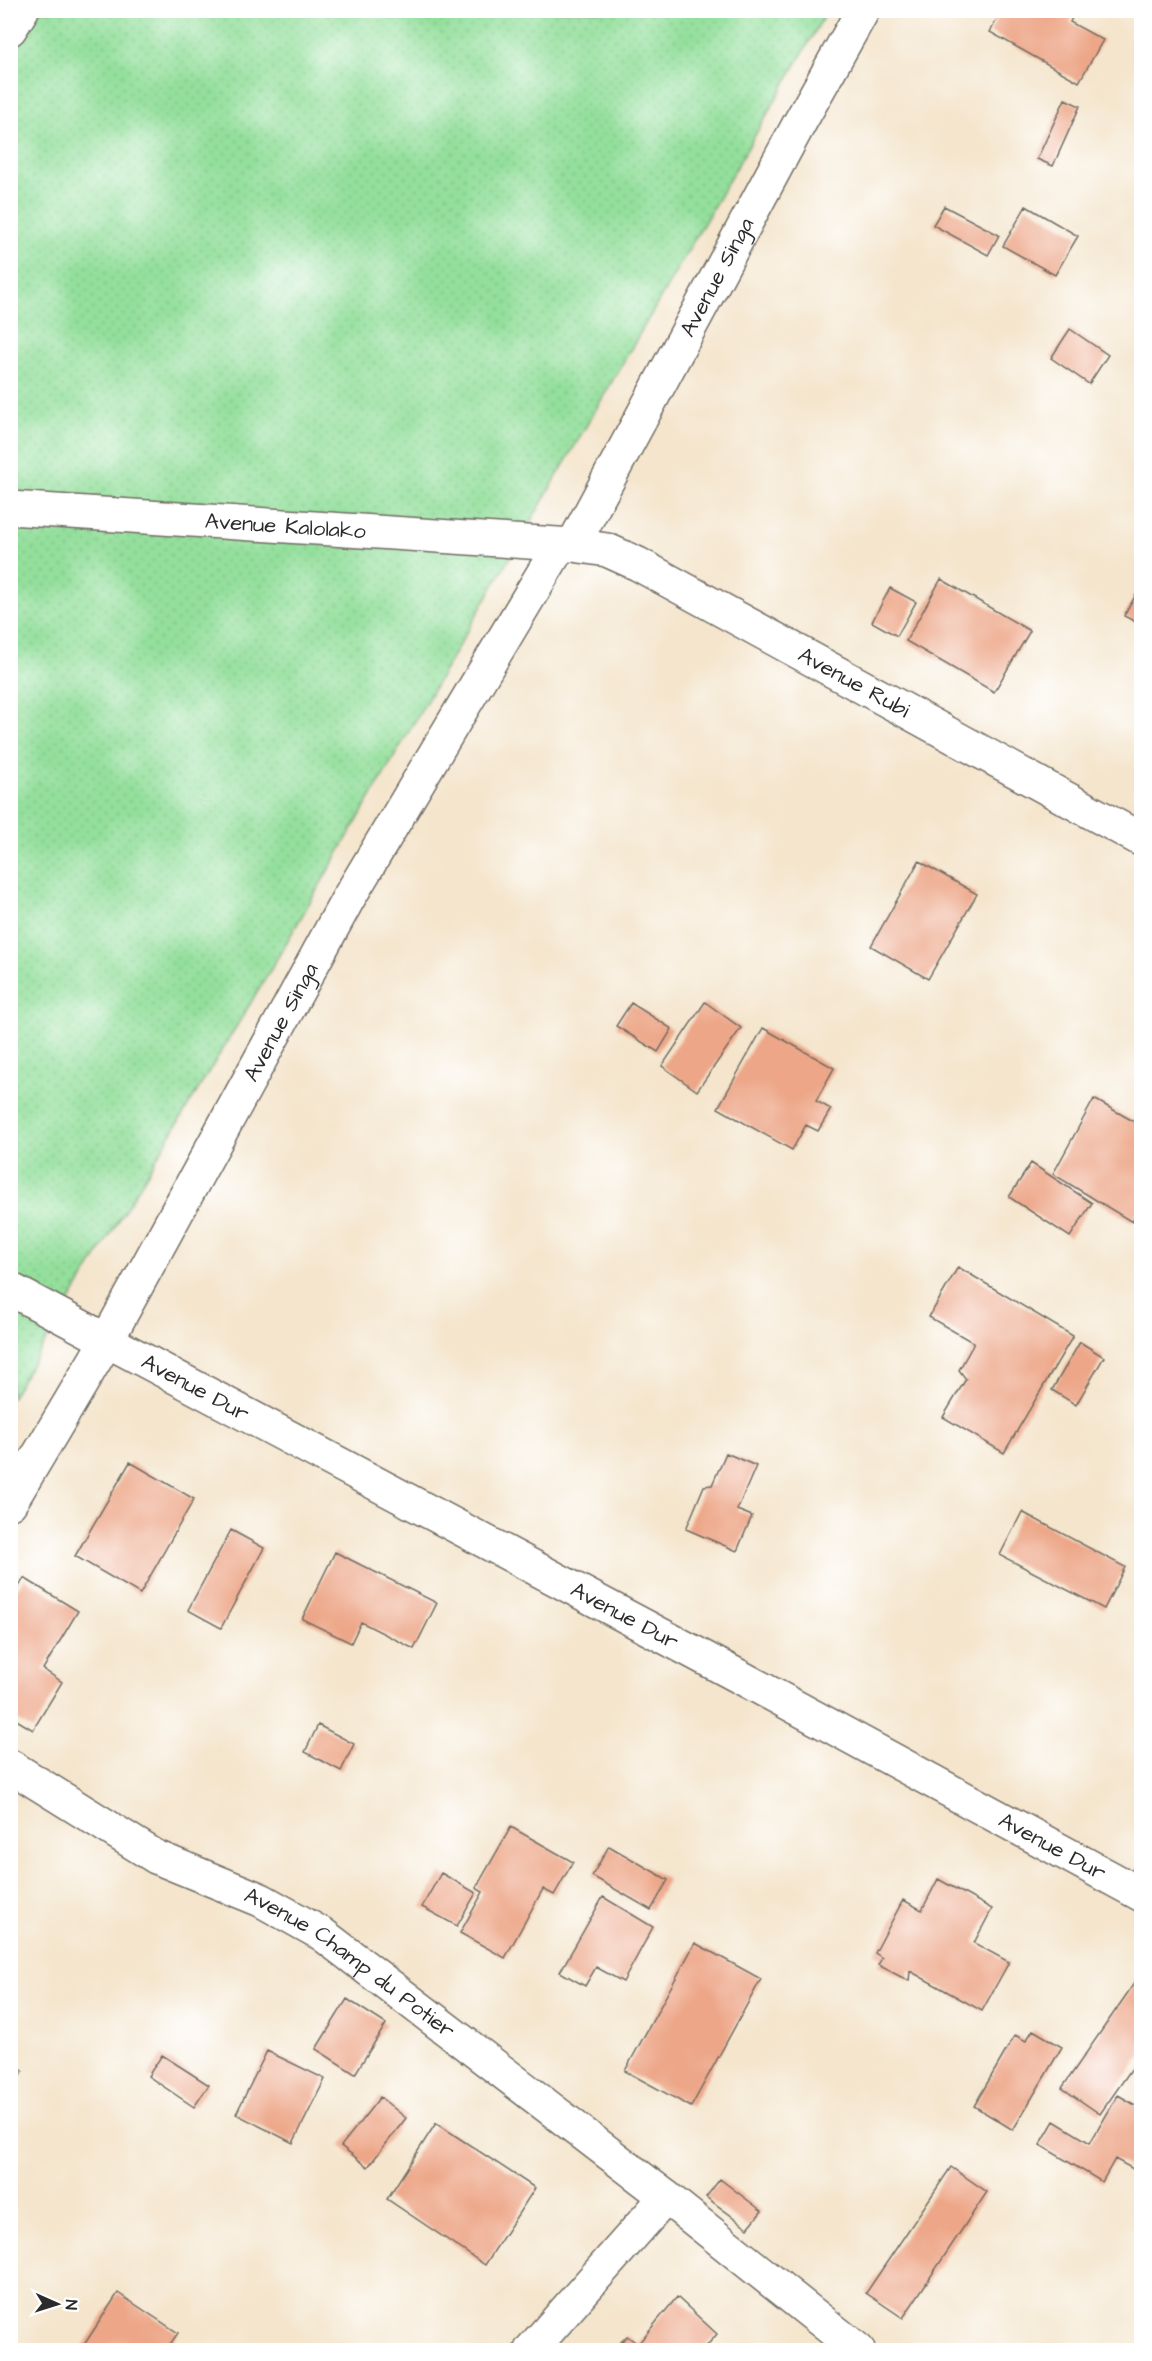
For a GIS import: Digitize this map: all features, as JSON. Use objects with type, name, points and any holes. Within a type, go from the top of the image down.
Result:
[{"type":"street","points":[[10,29],[22,10]]},
{"type":"street","name":"Avenue Singa","points":[[10,1503],[107,1340],[348,899],[566,545],[863,10]]},
{"type":"street","name":"Avenue Kalolako","points":[[10,508],[566,545]]},
{"type":"street","name":"Avenue Rubi","points":[[566,545],[608,550],[638,564],[1142,840]]},
{"type":"street","name":"Avenue Dur","points":[[10,1289],[731,1672],[1142,1895]]},
{"type":"street","name":"Avenue Champ du Potier","points":[[10,1766],[156,1857],[261,1900],[322,1934],[666,2197],[858,2350]]},
{"type":"street","points":[[531,2350],[666,2197]]},
{"type":"green space","points":[[39,11],[827,11],[267,976],[11,1398],[10,58]]},
{"type":"building","points":[[980,10],[995,10],[992,17]]},
{"type":"building","points":[[1002,10],[1076,10],[1070,22],[1103,40],[1079,82],[990,32]]},
{"type":"building","points":[[1065,99],[1080,106],[1053,166],[1037,159]]},
{"type":"building","points":[[944,206],[999,235],[988,255],[933,225]]},
{"type":"building","points":[[1026,206],[1078,236],[1055,275],[1003,246]]},
{"type":"building","points":[[1070,329],[1108,355],[1089,384],[1051,358]]},
{"type":"building","points":[[941,579],[1030,631],[994,692],[906,641]]},
{"type":"building","points":[[1142,584],[1142,625],[1124,616]]},
{"type":"building","points":[[890,588],[916,602],[897,636],[872,622]]},
{"type":"building","points":[[919,861],[977,894],[928,979],[871,946]]},
{"type":"building","points":[[705,1002],[741,1028],[697,1091],[662,1066]]},
{"type":"building","points":[[631,1003],[672,1029],[658,1052],[616,1026]]},
{"type":"building","points":[[763,1028],[834,1068],[816,1101],[831,1109],[818,1131],[806,1125],[792,1150],[718,1108]]},
{"type":"building","points":[[1094,1099],[1142,1126],[1142,1204],[1132,1222],[1053,1174]]},
{"type":"building","points":[[1031,1163],[1092,1203],[1070,1237],[1009,1197]]},
{"type":"building","points":[[958,1267],[1073,1336],[1004,1453],[943,1417],[966,1379],[959,1370],[974,1343],[929,1317]]},
{"type":"building","points":[[1080,1342],[1104,1357],[1076,1405],[1052,1390]]},
{"type":"building","points":[[726,1453],[756,1466],[737,1510],[752,1516],[737,1551],[686,1529],[704,1486],[712,1485]]},
{"type":"building","points":[[130,1462],[194,1499],[140,1594],[75,1556]]},
{"type":"building","points":[[1022,1512],[1125,1567],[1104,1609],[1000,1555]]},
{"type":"building","points":[[231,1530],[264,1548],[221,1628],[188,1610]]},
{"type":"building","points":[[335,1552],[437,1603],[414,1649],[361,1622],[351,1643],[302,1619]]},
{"type":"building","points":[[24,1578],[78,1611],[43,1669],[62,1682],[33,1730],[10,1716],[10,1601]]},
{"type":"building","points":[[318,1725],[354,1744],[341,1771],[305,1752]]},
{"type":"building","points":[[511,1827],[573,1862],[554,1895],[543,1889],[505,1958],[460,1933],[483,1892],[476,1888]]},
{"type":"building","points":[[609,1846],[668,1880],[651,1910],[592,1876]]},
{"type":"building","points":[[441,1873],[476,1893],[457,1926],[422,1907]]},
{"type":"building","points":[[938,1879],[992,1909],[974,1943],[1009,1962],[982,2011],[910,1971],[909,1981],[878,1965],[882,1958],[875,1953],[903,1900],[922,1910]]},
{"type":"building","points":[[603,1897],[653,1927],[623,1982],[596,1967],[585,1986],[560,1972]]},
{"type":"building","points":[[695,1943],[761,1979],[691,2107],[625,2071]]},
{"type":"building","points":[[1142,1972],[1142,2054],[1100,2114],[1062,2088]]},
{"type":"building","points":[[347,1999],[386,2024],[355,2074],[316,2049]]},
{"type":"building","points":[[1033,2030],[1062,2047],[1013,2130],[974,2106],[1015,2035],[1026,2041]]},
{"type":"building","points":[[267,2051],[325,2079],[293,2143],[236,2114]]},
{"type":"building","points":[[162,2055],[209,2085],[194,2107],[148,2076]]},
{"type":"building","points":[[10,2062],[23,2071],[10,2089]]},
{"type":"building","points":[[1118,2095],[1142,2109],[1142,2174],[1115,2159],[1102,2182],[1040,2145],[1054,2121],[1090,2143]]},
{"type":"building","points":[[380,2097],[406,2118],[368,2167],[341,2146]]},
{"type":"building","points":[[436,2123],[535,2188],[485,2265],[387,2199]]},
{"type":"building","points":[[951,2167],[987,2192],[903,2318],[866,2293]]},
{"type":"building","points":[[720,2179],[762,2211],[748,2228],[706,2197]]},
{"type":"building","points":[[118,2293],[178,2333],[166,2350],[86,2350],[82,2348]]},
{"type":"building","points":[[677,2297],[717,2334],[703,2350],[613,2350],[627,2336],[638,2344]]}]
